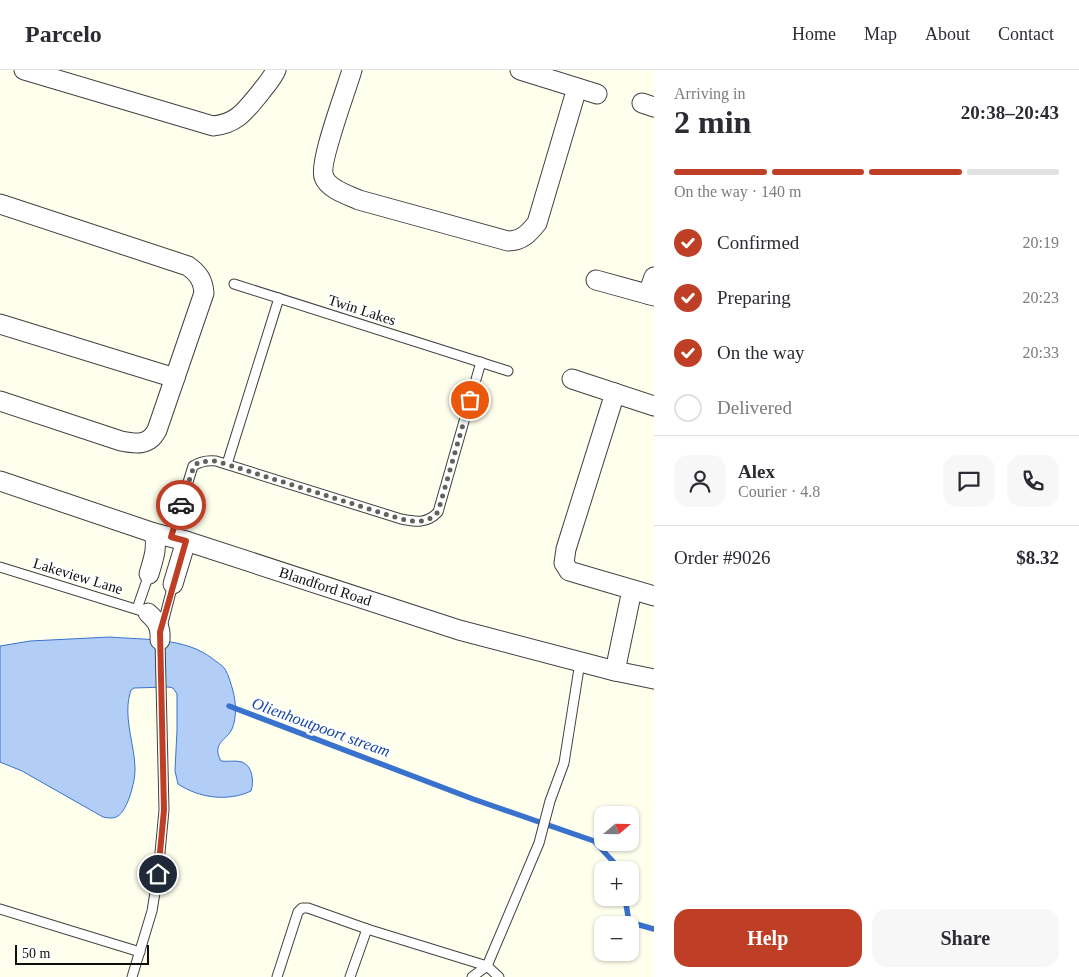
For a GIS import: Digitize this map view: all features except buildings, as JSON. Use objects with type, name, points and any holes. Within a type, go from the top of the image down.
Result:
[{"type":"street","points":[[24,70],[213,126],[234,121],[244,114],[276,70]]},
{"type":"street","points":[[352,70],[325,158],[323,174],[326,182],[359,200],[508,241],[524,237],[537,223],[577,88]]},
{"type":"street","points":[[520,70],[597,94]]},
{"type":"street","points":[[0,204],[188,266],[197,273],[204,286],[204,292],[157,430],[151,439],[142,444],[121,441],[0,401]]},
{"type":"street","points":[[596,280],[652,289]]},
{"type":"street","points":[[0,324],[174,378]]},
{"type":"street","points":[[572,379],[654,406]]},
{"type":"street","points":[[615,393],[566,549],[564,563],[569,571],[632,590],[653,592]]},
{"type":"street","name":"Blandford Road","points":[[0,481],[459,630],[615,671],[654,679]]},
{"type":"street","points":[[149,574],[156,551],[156,542],[170,537],[173,584]]},
{"type":"street","points":[[615,671],[632,590]]},
{"type":"street","points":[[142,611],[157,620],[160,636]]},
{"type":"lane","name":"Twin Lakes","points":[[234,284],[508,371]]},
{"type":"lane","points":[[227,464],[279,298]]},
{"type":"lane","points":[[170,537],[194,466],[199,462],[208,460],[227,464],[401,519],[419,522],[432,518],[438,512],[481,362]]},
{"type":"lane","name":"Lakeview Lane","points":[[0,567],[142,611]]},
{"type":"lane","points":[[142,611],[149,574]]},
{"type":"lane","points":[[132,977],[152,911],[158,874],[164,810],[160,636],[173,584]]},
{"type":"lane","points":[[472,977],[486,966],[539,843],[567,748],[580,662]]},
{"type":"lane","points":[[277,977],[298,912],[302,908],[308,908],[367,929],[486,966],[499,977]]},
{"type":"lane","points":[[0,909],[140,952]]},
{"type":"lane","points":[[350,977],[367,929]]},
{"type":"water","points":[[110,637],[150,639],[177,643],[202,652],[224,668],[233,691],[235,715],[232,729],[221,742],[218,755],[221,761],[240,761],[246,764],[252,779],[251,791],[233,797],[214,797],[195,793],[178,784],[175,771],[177,694],[173,688],[168,687],[134,688],[131,690],[128,720],[135,775],[128,802],[122,813],[116,817],[103,817],[22,771],[0,762],[0,646],[30,641]]},
{"type":"waterway","name":"Olienhoutpoort stream","points":[[229,706],[473,799],[594,841],[613,861]]},
{"type":"waterway","name":"Olienhoutpoort stream","points":[[626,906],[629,922],[654,929]]},
{"type":"way so far","points":[[181,505],[194,466],[199,462],[208,460],[401,519],[425,521],[432,518],[438,512],[470,400]]},
{"type":"route","points":[[158,874],[164,810],[160,632],[186,541],[171,537],[181,505]]}]
